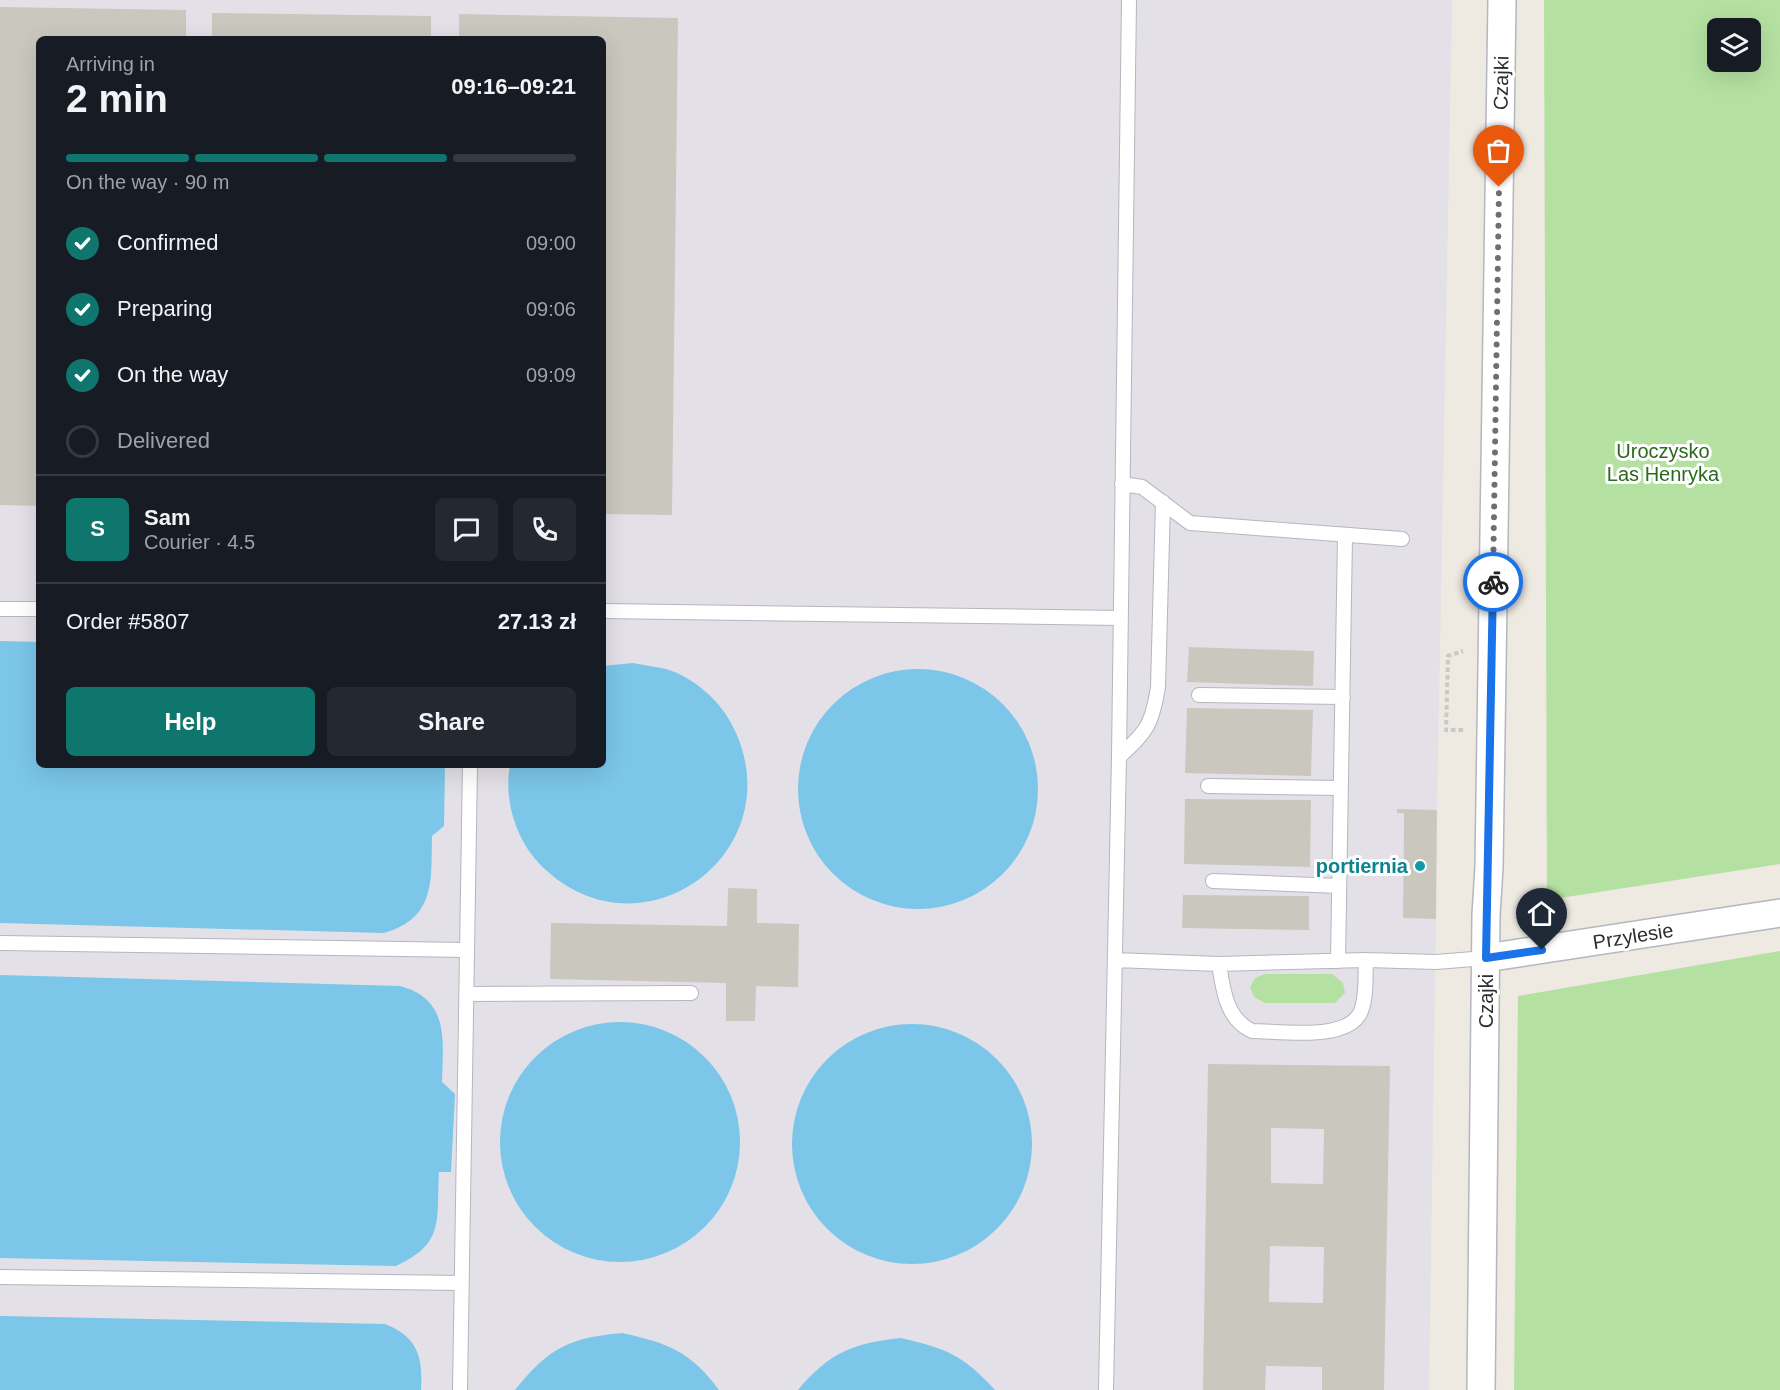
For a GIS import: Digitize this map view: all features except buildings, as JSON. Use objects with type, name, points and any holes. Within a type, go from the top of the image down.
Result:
[{"type":"street","name":"Czajki","points":[[1481,1390],[1502,0]]},
{"type":"street","name":"Przylesie","points":[[1486,958],[1780,913]]},
{"type":"lane","points":[[1106,1390],[1119,757],[1129,0]]},
{"type":"lane","points":[[1122,484],[1142,487],[1190,523],[1402,539]]},
{"type":"lane","points":[[1119,757],[1145,732],[1154,712],[1158,687],[1163,502]]},
{"type":"lane","points":[[1338,961],[1345,536]]},
{"type":"lane","points":[[0,609],[36,609]]},
{"type":"lane","points":[[606,611],[1120,618]]},
{"type":"lane","points":[[1199,695],[1343,698]]},
{"type":"lane","points":[[460,1390],[470,768]]},
{"type":"lane","points":[[1208,786],[1341,788]]},
{"type":"lane","points":[[1214,881],[1339,886]]},
{"type":"lane","points":[[0,943],[466,950]]},
{"type":"lane","points":[[1115,960],[1219,964],[1366,960],[1436,962],[1486,958]]},
{"type":"lane","points":[[1219,964],[1223,994],[1230,1009],[1245,1028],[1252,1031],[1338,1031],[1357,1018],[1361,1011],[1366,960]]},
{"type":"lane","points":[[466,994],[691,993]]},
{"type":"lane","points":[[0,1277],[462,1283]]},
{"type":"shaded area","points":[[0,0],[1452,0],[1437,810],[1397,810],[1397,813],[1404,813],[1403,918],[1436,919],[1429,1390],[0,1390]]},
{"type":"green space","name":"Uroczysko Las Henryka","points":[[1544,0],[1780,0],[1780,864],[1547,900]]},
{"type":"green space","points":[[1780,951],[1780,1390],[1514,1390],[1518,996]]},
{"type":"green space","points":[[1265,974],[1332,974],[1343,983],[1345,993],[1335,1003],[1265,1003],[1254,997],[1250,987],[1255,978]]},
{"type":"water","points":[[0,641],[36,642],[36,768],[445,768],[444,826],[432,836],[430,883],[427,896],[422,908],[413,918],[384,933],[0,923]]},
{"type":"water","points":[[633,663],[661,668],[687,678],[704,690],[726,714],[736,733],[747,777],[743,818],[725,853],[698,880],[664,898],[625,903],[585,895],[547,871],[537,861],[521,836],[511,809],[508,779],[510,768],[606,768],[606,666]]},
{"type":"water","points":[[906,669],[930,669],[953,674],[975,683],[1003,704],[1018,722],[1029,743],[1036,766],[1038,789],[1036,812],[1029,835],[1018,856],[1003,874],[975,895],[953,904],[930,909],[906,909],[883,904],[861,895],[842,882],[825,865],[812,846],[803,824],[798,801],[798,777],[803,754],[812,732],[825,713],[842,696],[861,683],[883,674]]},
{"type":"water","points":[[0,975],[400,986],[416,992],[436,1011],[442,1037],[442,1082],[455,1094],[451,1172],[439,1172],[437,1217],[431,1239],[412,1257],[396,1266],[0,1258]]},
{"type":"water","points":[[620,1022],[643,1024],[666,1031],[687,1042],[705,1057],[720,1075],[731,1096],[738,1119],[740,1142],[738,1165],[731,1188],[720,1209],[705,1227],[687,1242],[666,1253],[643,1260],[620,1262],[597,1260],[574,1253],[553,1242],[535,1227],[520,1209],[509,1188],[502,1165],[500,1142],[502,1119],[509,1096],[520,1075],[535,1057],[553,1042],[574,1031],[597,1024]]},
{"type":"water","points":[[900,1024],[924,1024],[947,1029],[969,1038],[997,1059],[1012,1077],[1023,1098],[1030,1121],[1032,1144],[1030,1167],[1023,1190],[1012,1211],[997,1229],[969,1250],[947,1259],[924,1264],[900,1264],[877,1259],[855,1250],[836,1237],[819,1220],[806,1201],[797,1179],[792,1156],[792,1132],[797,1109],[806,1087],[819,1068],[836,1051],[855,1038],[877,1029]]},
{"type":"water","points":[[0,1316],[385,1324],[405,1335],[416,1350],[421,1368],[421,1390],[0,1390]]},
{"type":"water","points":[[622,1333],[665,1345],[688,1357],[719,1390],[515,1390],[538,1364],[561,1348],[587,1338]]},
{"type":"water","points":[[901,1338],[953,1355],[973,1368],[995,1390],[798,1390],[820,1367],[843,1352],[869,1343]]},
{"type":"way so far","points":[[1493,582],[1499,187]]},
{"type":"place","name":"portiernia","points":[[1420,866]]},
{"type":"route","points":[[1493,582],[1486,958],[1542,950]]}]
